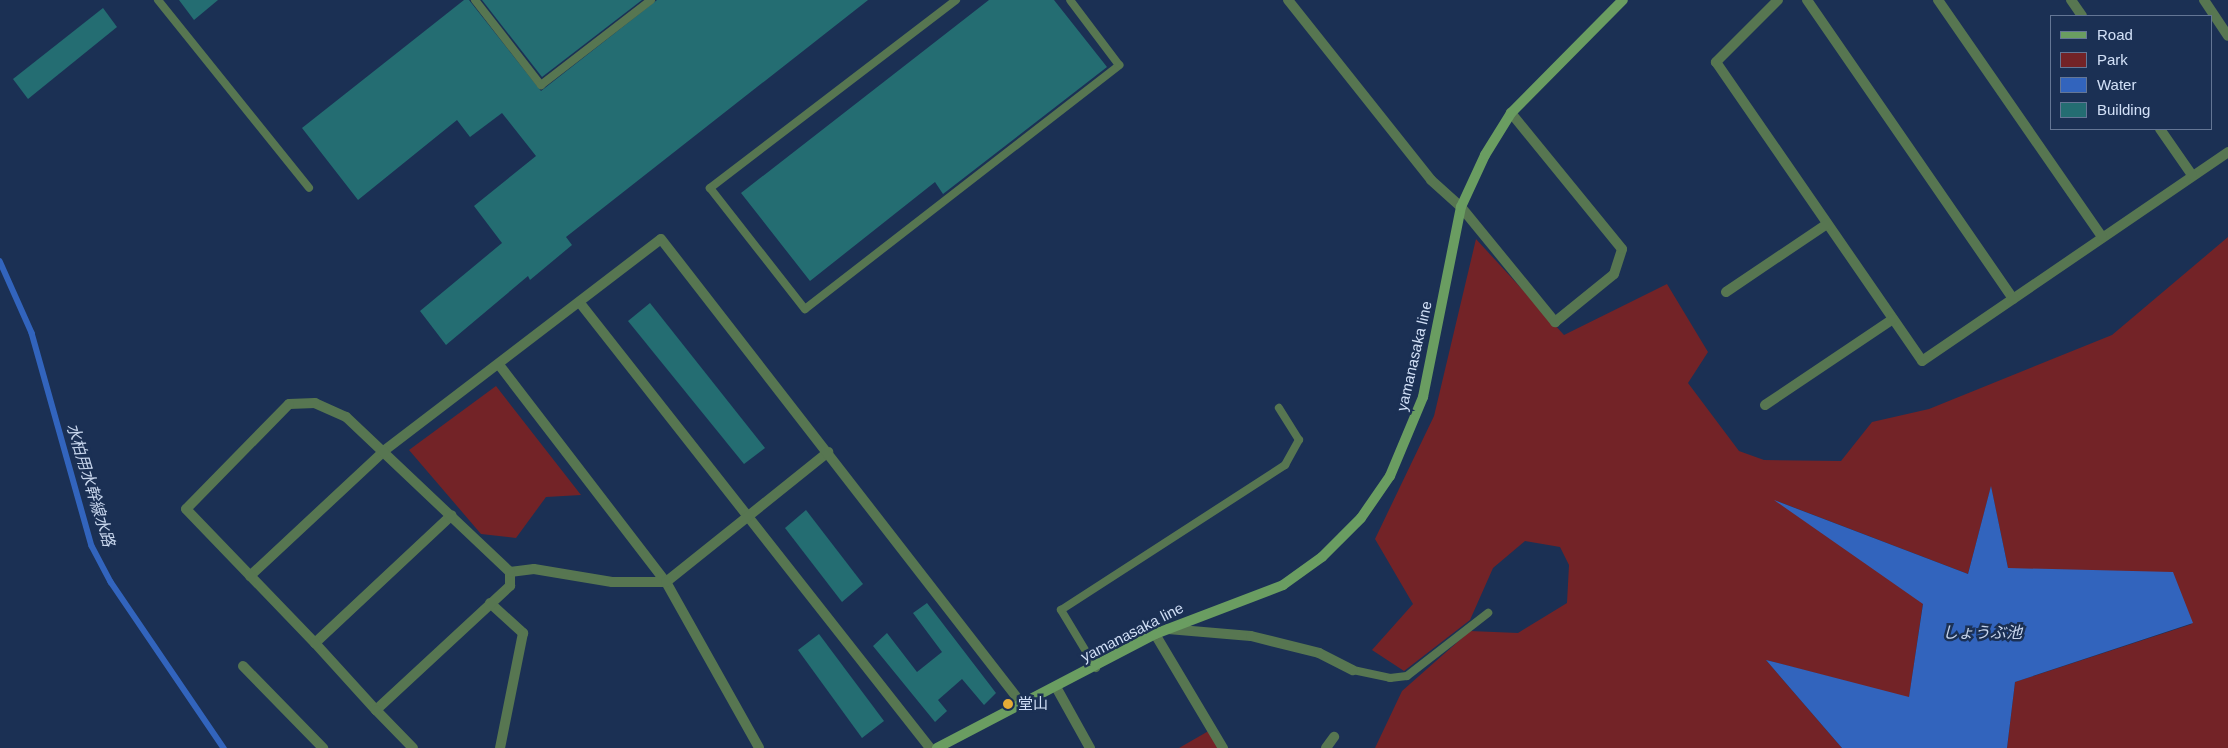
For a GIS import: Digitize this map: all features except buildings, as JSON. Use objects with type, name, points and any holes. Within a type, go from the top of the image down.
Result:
[{"type":"main road","name":"yamanasaka line","points":[[937,748],[1096,668],[1167,628],[1283,585],[1322,557],[1361,518],[1390,476],[1423,397],[1461,207],[1511,113],[1623,0]]},
{"type":"street","points":[[1288,0],[1431,180],[1461,207],[1555,322],[1614,274],[1622,249],[1511,113]]},
{"type":"street","points":[[1778,0],[1716,62],[1922,361],[2228,152]]},
{"type":"street","points":[[1807,0],[2012,299]]},
{"type":"street","points":[[1938,0],[2102,237]]},
{"type":"street","points":[[2071,0],[2081,15]]},
{"type":"street","points":[[2204,0],[2228,36]]},
{"type":"street","points":[[2161,130],[2192,175]]},
{"type":"street","points":[[1726,292],[1827,224]]},
{"type":"street","points":[[250,576],[385,450],[500,366],[661,239],[1022,704]]},
{"type":"street","points":[[580,303],[748,520],[930,748]]},
{"type":"street","points":[[1766,405],[1893,319]]},
{"type":"street","points":[[500,366],[666,582],[758,748]]},
{"type":"street","points":[[376,710],[510,586],[510,572],[385,450],[346,417],[316,403],[289,404],[186,509],[315,643],[376,710],[413,748]]},
{"type":"street","points":[[510,572],[534,568],[578,578],[666,582],[748,520],[828,452]]},
{"type":"street","points":[[315,643],[452,516]]},
{"type":"street","points":[[490,603],[523,634],[500,748]]},
{"type":"street","points":[[1167,628],[1252,636],[1319,653],[1353,670]]},
{"type":"street","points":[[1155,634],[1223,748]]},
{"type":"street","points":[[243,666],[323,748]]},
{"type":"street","points":[[1056,687],[1090,748]]},
{"type":"street","points":[[1326,748],[1334,737]]},
{"type":"lane","points":[[158,0],[309,188]]},
{"type":"lane","points":[[475,0],[541,85],[651,0]]},
{"type":"lane","points":[[956,0],[710,188],[805,309],[1119,65],[1070,0]]},
{"type":"lane","points":[[1096,668],[1061,610],[1285,464],[1299,440],[1279,408]]},
{"type":"lane","points":[[1353,670],[1390,678],[1407,676],[1488,614]]},
{"type":"green space","points":[[2228,237],[2228,748],[2007,748],[2015,682],[2192,624],[2008,568],[1991,487],[1968,574],[1777,501],[1923,603],[1909,698],[1766,660],[1842,748],[1375,748],[1402,691],[1470,631],[1518,633],[1567,603],[1569,565],[1560,547],[1525,541],[1493,568],[1470,620],[1404,671],[1372,650],[1413,604],[1375,539],[1434,416],[1476,239],[1564,335],[1667,284],[1708,352],[1688,383],[1739,451],[1764,460],[1841,461],[1872,422],[1929,409],[2112,335]]},
{"type":"green space","points":[[496,386],[581,495],[546,497],[516,538],[481,534],[409,450]]},
{"type":"green space","points":[[1212,729],[1223,748],[1179,748]]},
{"type":"water","name":"しょうぶ池","points":[[1991,486],[2008,568],[2173,572],[2193,623],[2015,682],[2007,748],[1842,748],[1766,660],[1909,697],[1923,604],[1774,500],[1968,574]]},
{"type":"waterway","name":"水柏用水幹線水路","points":[[0,261],[32,333],[92,546],[111,582],[224,748]]},
{"type":"place","name":"堂山","points":[[1008,704]]}]
